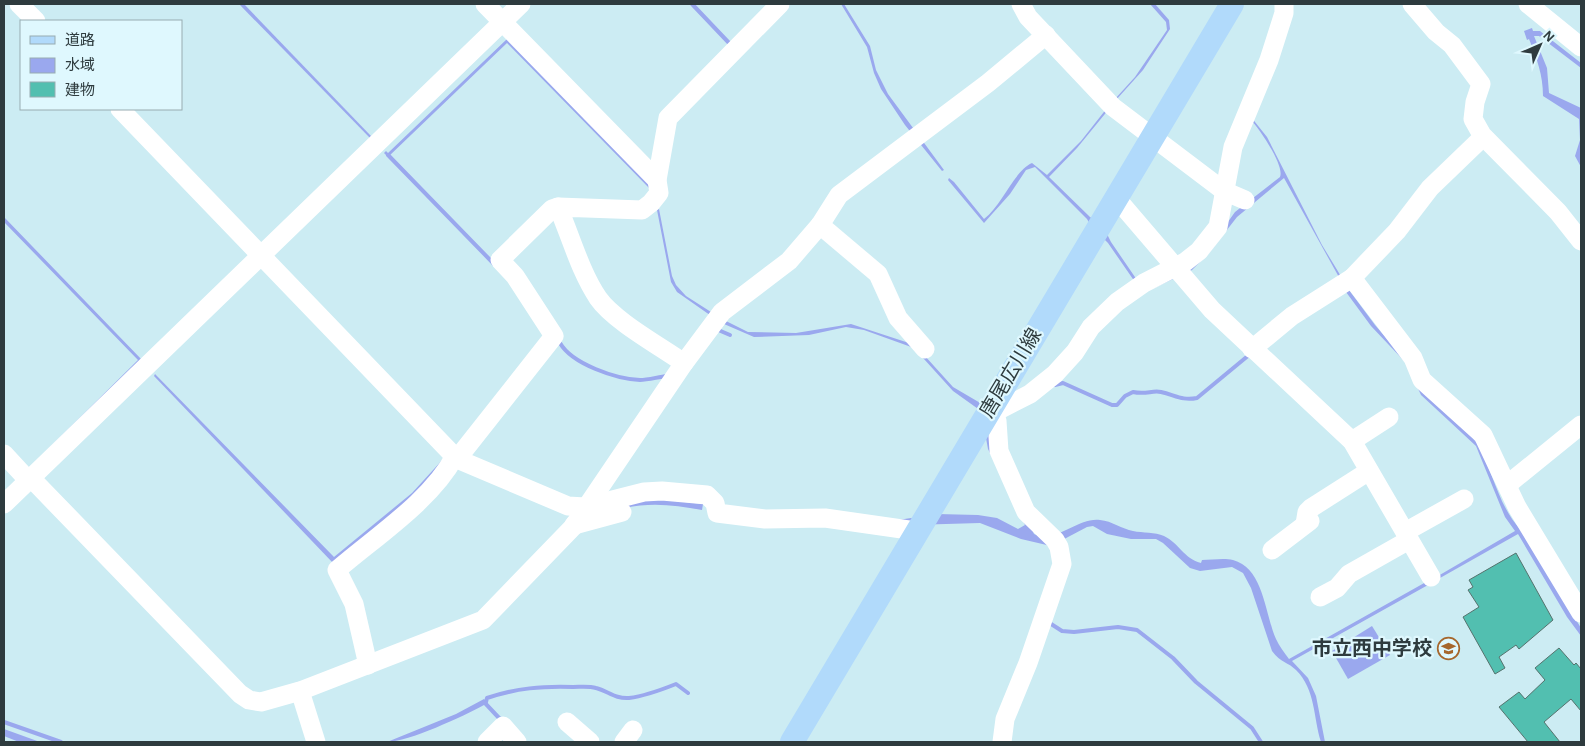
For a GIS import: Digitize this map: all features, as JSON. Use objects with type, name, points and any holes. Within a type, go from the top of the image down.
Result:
[{"type":"main road","name":"唐尾広川線","points":[[792,742],[1232,4]]},
{"type":"street","points":[[19,4],[35,20]]},
{"type":"street","points":[[485,4],[657,180]]},
{"type":"street","points":[[4,504],[521,4]]},
{"type":"street","points":[[368,665],[354,604],[337,570],[423,499],[554,336],[515,276],[500,260],[552,209],[558,207],[642,210],[651,203],[659,193],[657,180],[668,118],[780,4]]},
{"type":"street","points":[[1021,4],[1028,17],[1113,107],[1224,191],[1245,200]]},
{"type":"street","points":[[1002,742],[1005,719],[1028,664],[1062,564],[1054,539],[1026,512],[999,451],[996,421],[989,411],[1030,394],[1055,374],[1075,352],[1091,327],[1117,302],[1144,283],[1178,272],[1199,251],[1218,227],[1233,148],[1269,60],[1284,13],[1284,4]]},
{"type":"street","points":[[1412,4],[1436,32],[1452,45],[1481,84],[1475,102],[1473,119],[1483,137],[1558,212],[1581,241]]},
{"type":"street","points":[[1528,4],[1581,46]]},
{"type":"street","points":[[4,454],[30,478],[240,694],[250,700],[261,702],[300,691],[483,620],[512,593],[574,525],[684,363],[722,312],[789,261],[820,225],[839,195],[988,83],[1046,35]]},
{"type":"street","points":[[121,110],[456,458],[568,506],[585,507],[644,492],[662,491],[707,495],[715,503],[716,513],[765,519],[825,518],[921,524]]},
{"type":"street","points":[[1252,349],[1292,316],[1352,278],[1397,231],[1430,188],[1483,137]]},
{"type":"street","points":[[1116,199],[1178,272],[1252,349],[1352,442],[1431,577]]},
{"type":"street","points":[[558,207],[586,276],[598,299],[610,312],[684,363]]},
{"type":"street","points":[[820,225],[878,274],[898,318],[925,349]]},
{"type":"street","points":[[1352,278],[1414,358],[1422,380],[1483,435],[1517,507],[1581,613]]},
{"type":"street","points":[[1352,442],[1389,417]]},
{"type":"street","points":[[1507,485],[1581,425]]},
{"type":"street","points":[[1272,550],[1308,523],[1307,512],[1311,508],[1369,472]]},
{"type":"street","points":[[1320,597],[1336,588],[1349,574],[1464,499]]},
{"type":"street","points":[[574,525],[622,512]]},
{"type":"street","points":[[300,691],[316,742]]},
{"type":"street","points":[[567,722],[582,740]]},
{"type":"street","points":[[486,742],[503,726],[518,742]]},
{"type":"water","points":[[239,4],[244,4],[371,136],[370,138]]},
{"type":"water","points":[[841,4],[844,4],[870,46],[876,70],[888,94],[944,170],[942,171],[905,125],[881,89],[874,73],[867,47]]},
{"type":"water","points":[[1150,4],[1155,4],[1169,20],[1170,29],[1143,70],[1116,100],[1135,77],[1167,30],[1166,22]]},
{"type":"water","points":[[1532,28],[1533,31],[1540,31],[1581,63],[1581,68],[1539,36],[1534,36],[1547,68],[1549,93],[1581,108],[1581,167],[1575,156],[1580,140],[1579,119],[1543,96],[1542,81],[1535,53],[1524,31]]},
{"type":"water","points":[[507,39],[653,188],[651,190],[507,43],[388,157],[384,153],[386,151],[388,153]]},
{"type":"water","points":[[1107,108],[1109,109],[1077,148],[1049,177],[1090,217],[1103,226],[1111,242],[1137,280],[1135,282],[1108,243],[1035,167],[1026,170],[1010,194],[984,223],[948,180],[949,178],[954,182],[984,219],[991,213],[1014,180],[1026,167],[1032,163],[1047,175],[1081,141]]},
{"type":"water","points":[[1251,117],[1267,137],[1322,245],[1342,278],[1340,279],[1284,178],[1237,217],[1209,253],[1192,270],[1154,288],[1225,226],[1235,212],[1280,177],[1281,172],[1275,156],[1265,138],[1250,119]]},
{"type":"water","points":[[659,209],[672,276],[676,285],[686,296],[722,319],[748,332],[796,333],[851,324],[915,345],[953,387],[982,404],[1034,534],[1050,536],[1084,522],[1100,520],[1137,532],[1164,536],[1174,542],[1190,558],[1201,563],[1202,560],[1233,560],[1251,572],[1257,582],[1276,639],[1289,659],[1426,582],[1428,585],[1292,661],[1308,678],[1316,696],[1325,742],[1321,742],[1311,695],[1307,686],[1296,670],[1278,658],[1272,651],[1251,588],[1243,573],[1232,567],[1200,571],[1190,568],[1156,539],[1131,539],[1107,534],[1093,526],[1087,527],[1051,546],[1021,539],[980,523],[912,525],[771,511],[898,520],[937,514],[978,515],[997,518],[1018,529],[1025,525],[988,449],[981,411],[953,391],[914,348],[864,330],[846,327],[809,335],[754,337],[724,324],[677,292],[671,282],[657,210]]},
{"type":"water","points":[[4,217],[142,360],[30,467],[138,360],[4,222]]},
{"type":"water","points":[[1349,290],[1375,325],[1477,443],[1506,509],[1581,628],[1581,636],[1567,617],[1518,534],[1440,578],[1438,576],[1515,531],[1505,517],[1476,446],[1421,395],[1406,363],[1371,326],[1346,292]]},
{"type":"water","points":[[155,374],[334,557],[412,493],[444,458],[416,495],[333,563],[154,376]]},
{"type":"water","points":[[648,498],[703,504],[702,510],[663,505],[625,508],[625,503]]},
{"type":"water","points":[[1372,626],[1390,655],[1348,679],[1332,651]]},
{"type":"water","points":[[484,699],[501,717],[498,720],[484,705],[422,733],[387,742],[456,714]]},
{"type":"water","points":[[4,729],[40,742],[19,742],[4,736]]},
{"type":"building","points":[[1516,553],[1553,620],[1519,649],[1516,645],[1499,657],[1505,668],[1495,674],[1463,617],[1479,607],[1468,590],[1473,587],[1469,580]]},
{"type":"building","points":[[1559,648],[1574,665],[1576,663],[1581,669],[1581,711],[1571,699],[1544,722],[1560,742],[1528,742],[1499,707],[1519,692],[1525,699],[1545,680],[1535,668]]},
{"type":"waterway","points":[[692,4],[730,44]]},
{"type":"waterway","points":[[388,155],[494,264]]},
{"type":"waterway","points":[[716,329],[730,335]]},
{"type":"waterway","points":[[560,343],[566,351],[584,364],[619,377],[646,380],[667,376]]},
{"type":"waterway","points":[[1055,385],[1063,383],[1112,405],[1117,405],[1125,396],[1133,392],[1158,392],[1192,399],[1197,398],[1249,355]]},
{"type":"waterway","points":[[1048,622],[1062,631],[1074,632],[1118,627],[1137,630],[1173,658],[1196,682],[1252,728],[1261,742]]},
{"type":"waterway","points":[[486,702],[487,698],[509,692],[551,687],[593,687],[620,697],[629,698],[659,691],[676,684],[688,693]]},
{"type":"waterway","points":[[4,722],[61,742]]},
{"type":"place","name":"市立西中学校","points":[[1448,649]]}]
